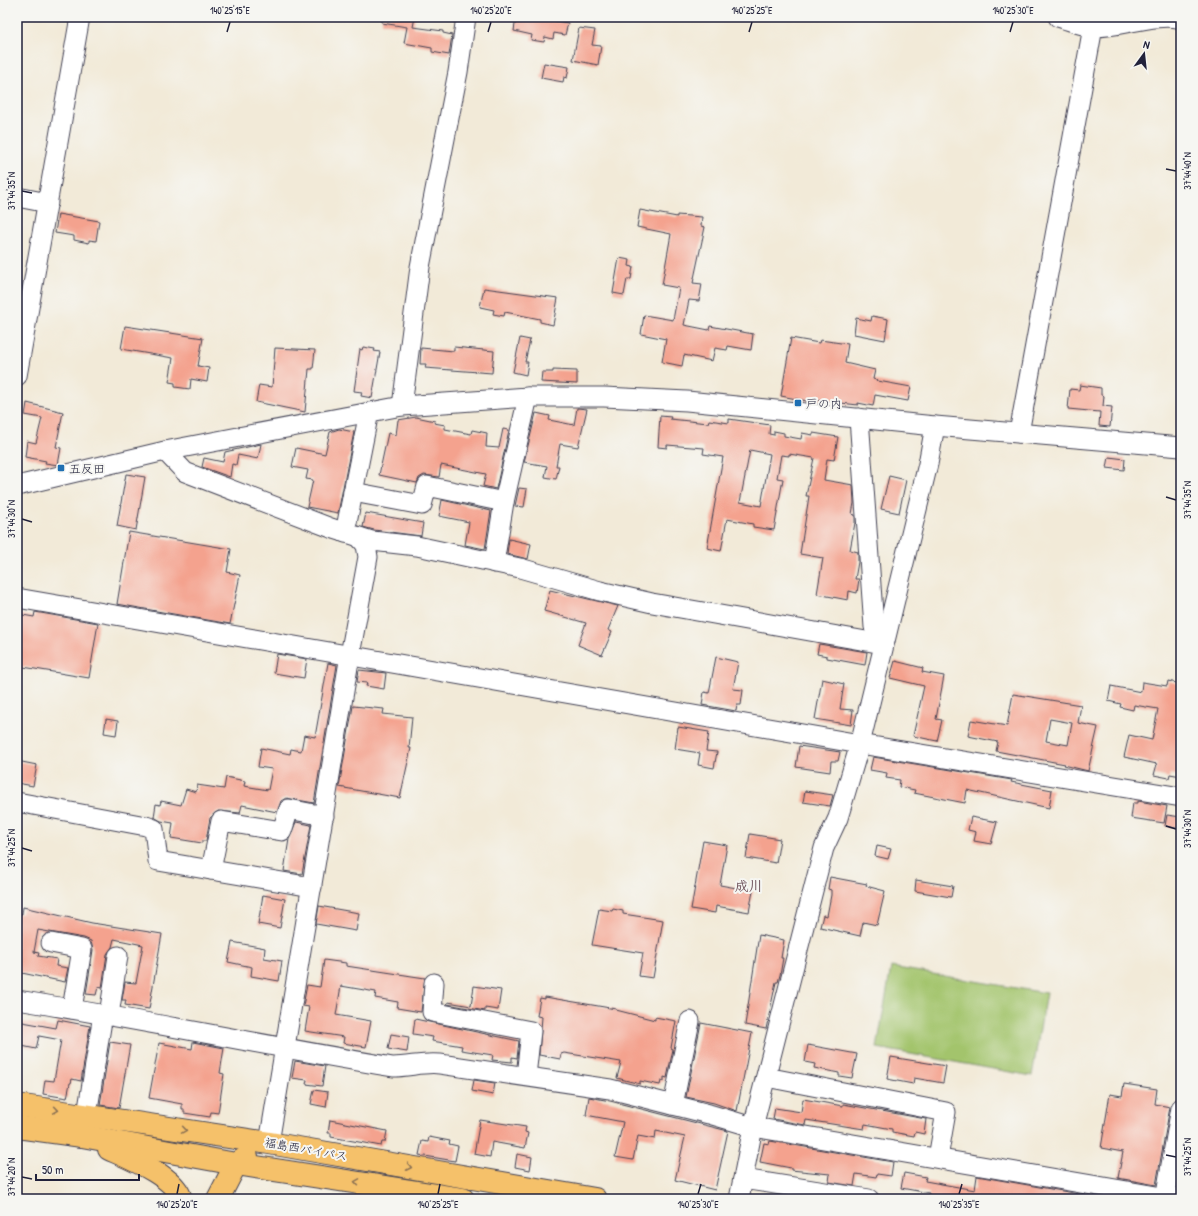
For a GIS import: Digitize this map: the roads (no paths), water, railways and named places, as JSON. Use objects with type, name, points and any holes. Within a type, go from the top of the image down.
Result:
[{"type":"highway","name":"福島西バイパス","points":[[17,1104],[269,1143],[594,1199]]},
{"type":"highway","name":"福島西バイパス","points":[[17,1127],[82,1136],[397,1194],[463,1199]]},
{"type":"highway","points":[[82,1136],[152,1169],[167,1180],[181,1199]]},
{"type":"highway","points":[[218,1199],[236,1164],[269,1143]]},
{"type":"highway","points":[[373,1161],[397,1194]]},
{"type":"street","points":[[17,376],[80,17]]},
{"type":"street","points":[[402,406],[420,267],[458,72],[466,17]]},
{"type":"street","points":[[1058,17],[1094,27],[1168,18],[1181,19]]},
{"type":"street","points":[[1019,433],[1094,27]]},
{"type":"street","points":[[17,197],[48,203]]},
{"type":"street","points":[[494,563],[504,502],[528,397]]},
{"type":"street","points":[[17,486],[165,451],[402,406],[528,397],[604,397],[687,401],[935,426],[1181,447]]},
{"type":"street","points":[[352,535],[353,492],[369,412]]},
{"type":"street","points":[[859,418],[874,627],[884,642]]},
{"type":"street","points":[[739,1199],[753,1127],[824,848],[838,818],[860,744],[928,464],[935,426]]},
{"type":"street","points":[[165,451],[186,472],[352,535],[372,541],[417,546],[494,563],[652,603],[884,642]]},
{"type":"street","points":[[353,492],[422,505],[427,486],[504,502]]},
{"type":"street","points":[[269,1143],[286,1049],[350,655],[368,557],[366,545],[352,535]]},
{"type":"street","points":[[17,598],[860,744],[1181,797]]},
{"type":"street","points":[[17,802],[146,826],[154,829],[158,861],[312,887]]},
{"type":"street","points":[[212,870],[221,821],[282,831],[289,809],[324,816]]},
{"type":"street","points":[[51,943],[82,949],[72,1009]]},
{"type":"street","points":[[87,1115],[118,956]]},
{"type":"street","points":[[434,984],[432,1012],[531,1031],[526,1076]]},
{"type":"street","points":[[17,1000],[106,1014],[286,1049],[393,1067],[430,1063],[610,1089],[753,1127],[1168,1198],[1181,1108]]},
{"type":"street","points":[[673,1105],[690,1021]]},
{"type":"street","points":[[766,1077],[946,1112],[938,1158]]},
{"type":"street","points":[[743,1179],[869,1199]]},
{"type":"place","name":"戸の内","points":[[798,403]]},
{"type":"place","name":"五反田","points":[[61,468]]},
{"type":"district","name":"成川","points":[[749,885]]}]
